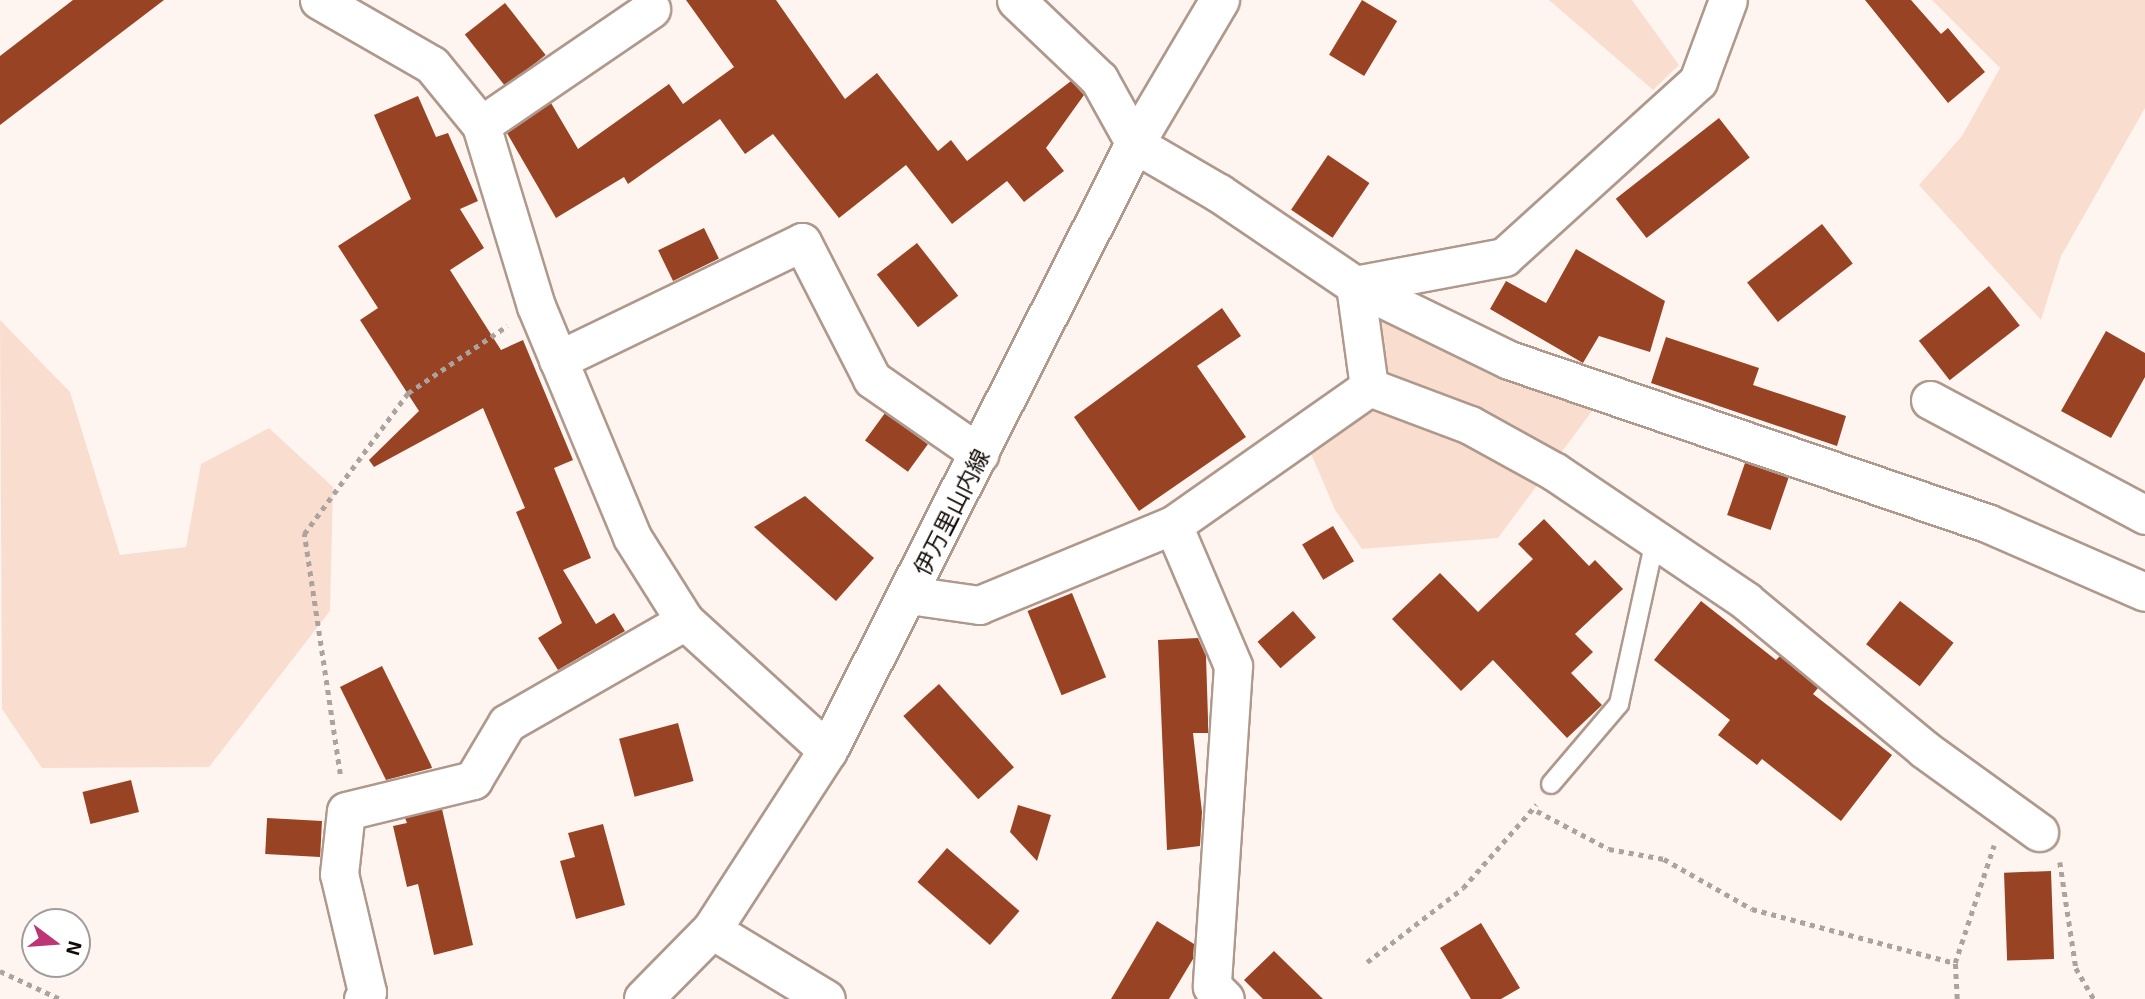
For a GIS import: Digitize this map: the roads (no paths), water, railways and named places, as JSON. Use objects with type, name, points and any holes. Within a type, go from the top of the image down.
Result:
[{"type":"main road","name":"伊万里山内線","points":[[644,999],[712,930],[828,751],[1135,144],[1220,0]]},
{"type":"street","points":[[319,0],[432,65],[481,125],[536,306],[632,537],[685,621],[828,751]]},
{"type":"street","points":[[1016,0],[1099,79],[1135,144],[1219,193],[1355,285],[1509,360],[1987,523],[2145,593]]},
{"type":"street","points":[[1355,285],[1504,257],[1698,80],[1728,0]]},
{"type":"street","points":[[481,125],[651,9]]},
{"type":"street","points":[[558,360],[802,242],[872,379],[980,454]]},
{"type":"street","points":[[1355,285],[1369,387]]},
{"type":"street","points":[[909,595],[979,606],[1173,525],[1369,387]]},
{"type":"street","points":[[1369,387],[1470,425],[1555,472],[1746,601],[1924,749],[2039,832]]},
{"type":"street","points":[[1930,401],[2145,515]]},
{"type":"street","points":[[1173,525],[1233,666],[1212,986],[1225,999]]},
{"type":"street","points":[[363,999],[367,992],[340,874],[346,811],[473,780],[507,723],[685,621]]},
{"type":"street","points":[[712,930],[826,999]]},
{"type":"lane","points":[[1551,784],[1619,704],[1655,540]]}]
